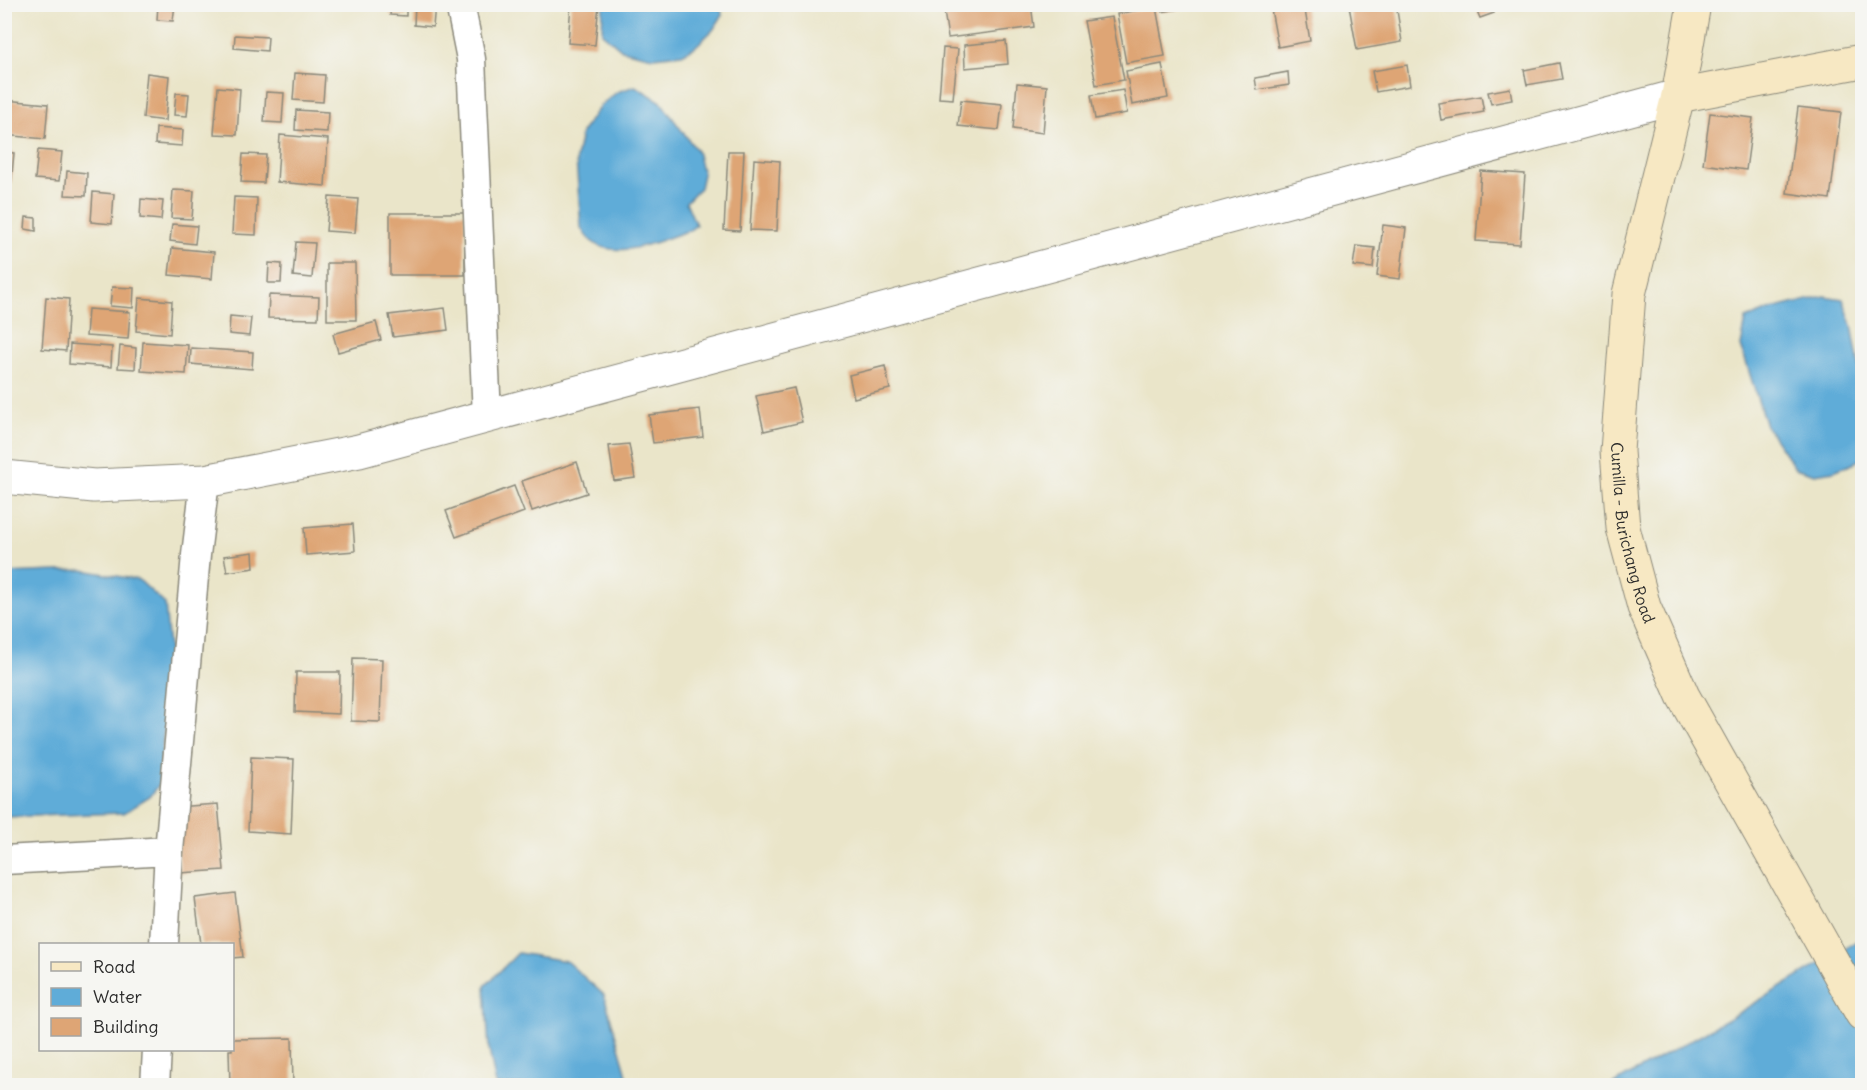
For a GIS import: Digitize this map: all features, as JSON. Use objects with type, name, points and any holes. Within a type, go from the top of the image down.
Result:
[{"type":"main road","name":"Cumilla - Burichang Road","points":[[1694,4],[1678,96],[1629,294],[1617,451],[1623,528],[1644,607],[1683,696],[1863,1014]]},
{"type":"main road","points":[[1678,96],[1863,61]]},
{"type":"street","points":[[460,4],[471,59],[487,416]]},
{"type":"street","points":[[4,477],[94,486],[205,481],[359,451],[1678,96]]},
{"type":"street","points":[[164,943],[196,555],[205,481]]},
{"type":"street","points":[[4,860],[170,851]]},
{"type":"street","points":[[155,1086],[157,1051]]},
{"type":"water","points":[[603,5],[721,5],[722,16],[713,30],[695,47],[682,54],[653,57],[622,50],[602,33]]},
{"type":"water","points":[[635,86],[660,101],[697,151],[703,174],[700,188],[686,202],[696,225],[690,230],[647,245],[616,250],[602,247],[590,240],[581,228],[576,159],[581,133],[600,106],[617,92]]},
{"type":"water","points":[[1824,296],[1843,299],[1852,325],[1862,382],[1862,459],[1834,471],[1815,474],[1795,468],[1766,426],[1741,346],[1746,319],[1772,309]]},
{"type":"water","points":[[83,570],[139,580],[165,604],[170,659],[159,785],[150,797],[124,813],[5,817],[5,573]]},
{"type":"water","points":[[1862,938],[1862,1085],[1610,1086],[1735,1015]]},
{"type":"water","points":[[518,953],[566,961],[604,995],[628,1085],[496,1085],[489,1050],[485,986]]},
{"type":"building","points":[[158,4],[175,4],[173,21],[157,20]]},
{"type":"building","points":[[391,4],[406,4],[406,16],[390,15]]},
{"type":"building","points":[[415,4],[435,4],[433,27],[414,25]]},
{"type":"building","points":[[571,4],[599,4],[595,45],[568,43]]},
{"type":"building","points":[[769,4],[807,4],[807,10],[768,7]]},
{"type":"building","points":[[943,4],[1031,4],[1034,27],[948,38]]},
{"type":"building","points":[[1071,4],[1106,4],[1106,6],[1073,11]]},
{"type":"building","points":[[1160,4],[1184,4],[1185,8],[1162,12]]},
{"type":"building","points":[[1270,4],[1304,4],[1310,41],[1278,47]]},
{"type":"building","points":[[1396,4],[1402,42],[1357,50],[1349,6]]},
{"type":"building","points":[[1474,4],[1490,4],[1494,13],[1480,18]]},
{"type":"building","points":[[1156,7],[1165,56],[1126,63],[1117,14]]},
{"type":"building","points":[[1112,17],[1124,80],[1096,85],[1084,21]]},
{"type":"building","points":[[235,35],[268,37],[267,51],[234,48]]},
{"type":"building","points":[[1006,41],[1008,64],[965,68],[964,45]]},
{"type":"building","points":[[943,48],[958,49],[953,99],[939,98]]},
{"type":"building","points":[[1559,63],[1562,79],[1527,85],[1524,70]]},
{"type":"building","points":[[1162,64],[1168,98],[1132,105],[1126,71]]},
{"type":"building","points":[[1407,65],[1410,86],[1376,92],[1372,71]]},
{"type":"building","points":[[1288,72],[1289,85],[1257,90],[1255,78]]},
{"type":"building","points":[[147,73],[169,76],[165,121],[143,118]]},
{"type":"building","points":[[295,73],[325,75],[323,102],[293,100]]},
{"type":"building","points":[[1017,83],[1047,86],[1043,133],[1013,129]]},
{"type":"building","points":[[218,87],[240,89],[237,135],[214,134]]},
{"type":"building","points":[[1510,88],[1512,100],[1491,104],[1488,92]]},
{"type":"building","points":[[1123,90],[1127,113],[1095,119],[1091,95]]},
{"type":"building","points":[[266,92],[284,93],[282,123],[264,122]]},
{"type":"building","points":[[176,93],[189,94],[187,116],[174,115]]},
{"type":"building","points":[[1481,96],[1484,112],[1441,120],[1438,103]]},
{"type":"building","points":[[4,100],[48,104],[45,139],[4,135]]},
{"type":"building","points":[[961,100],[1002,104],[999,130],[958,126]]},
{"type":"building","points":[[1798,107],[1841,112],[1830,199],[1787,193]]},
{"type":"building","points":[[296,110],[328,112],[327,132],[295,130]]},
{"type":"building","points":[[1710,113],[1753,118],[1746,170],[1703,164]]},
{"type":"building","points":[[156,128],[183,130],[182,146],[155,144]]},
{"type":"building","points":[[280,135],[328,139],[325,186],[277,182]]},
{"type":"building","points":[[38,150],[62,152],[59,181],[35,179]]},
{"type":"building","points":[[728,151],[744,151],[740,231],[724,230]]},
{"type":"building","points":[[4,152],[14,153],[11,185],[4,184]]},
{"type":"building","points":[[243,154],[266,155],[264,183],[241,182]]},
{"type":"building","points":[[754,159],[780,161],[777,231],[750,230]]},
{"type":"building","points":[[67,171],[87,173],[86,196],[65,195]]},
{"type":"building","points":[[1481,171],[1525,174],[1520,244],[1476,241]]},
{"type":"building","points":[[173,190],[194,191],[192,219],[171,218]]},
{"type":"building","points":[[93,192],[114,194],[112,224],[91,222]]},
{"type":"building","points":[[234,197],[257,198],[256,235],[232,234]]},
{"type":"building","points":[[329,197],[358,199],[355,233],[326,231]]},
{"type":"building","points":[[141,199],[163,201],[161,220],[140,218]]},
{"type":"building","points":[[390,213],[465,213],[465,275],[390,275]]},
{"type":"building","points":[[26,217],[36,218],[36,231],[25,229]]},
{"type":"building","points":[[172,224],[197,226],[195,244],[170,241]]},
{"type":"building","points":[[1383,225],[1406,228],[1400,279],[1377,276]]},
{"type":"building","points":[[296,242],[315,243],[312,278],[293,276]]},
{"type":"building","points":[[1356,246],[1375,248],[1373,268],[1353,266]]},
{"type":"building","points":[[172,248],[214,252],[212,279],[169,275]]},
{"type":"building","points":[[269,263],[282,264],[281,283],[268,283]]},
{"type":"building","points":[[327,263],[355,263],[356,320],[327,320]]},
{"type":"building","points":[[112,287],[134,288],[133,308],[110,306]]},
{"type":"building","points":[[269,295],[319,297],[318,319],[268,318]]},
{"type":"building","points":[[46,297],[69,299],[66,351],[42,349]]},
{"type":"building","points":[[139,298],[172,301],[170,334],[136,331]]},
{"type":"building","points":[[445,308],[448,330],[393,337],[389,315]]},
{"type":"building","points":[[88,309],[130,312],[128,339],[86,336]]},
{"type":"building","points":[[230,316],[251,318],[249,336],[229,334]]},
{"type":"building","points":[[376,322],[381,340],[338,352],[333,334]]},
{"type":"building","points":[[143,342],[188,345],[186,374],[141,371]]},
{"type":"building","points":[[70,344],[112,347],[111,367],[69,364]]},
{"type":"building","points":[[120,346],[136,348],[135,369],[118,368]]},
{"type":"building","points":[[191,348],[253,352],[252,369],[190,364]]},
{"type":"building","points":[[885,366],[890,389],[854,398],[849,375]]},
{"type":"building","points":[[794,388],[802,422],[764,431],[756,396]]},
{"type":"building","points":[[700,409],[703,437],[653,443],[649,415]]},
{"type":"building","points":[[629,444],[635,478],[614,481],[609,446]]},
{"type":"building","points":[[577,462],[587,493],[532,511],[522,481]]},
{"type":"building","points":[[514,486],[524,512],[456,537],[446,511]]},
{"type":"building","points":[[353,524],[355,551],[306,555],[304,528]]},
{"type":"building","points":[[253,552],[254,568],[227,572],[224,556]]},
{"type":"building","points":[[353,658],[382,659],[380,722],[351,721]]},
{"type":"building","points":[[296,672],[340,672],[339,714],[295,712]]},
{"type":"building","points":[[251,757],[294,759],[291,834],[248,831]]},
{"type":"building","points":[[218,804],[224,870],[180,873],[175,807]]},
{"type":"building","points":[[235,893],[243,957],[234,958],[234,943],[201,943],[195,898]]},
{"type":"building","points":[[292,1038],[293,1086],[230,1086],[229,1051],[234,1051],[234,1039]]}]
